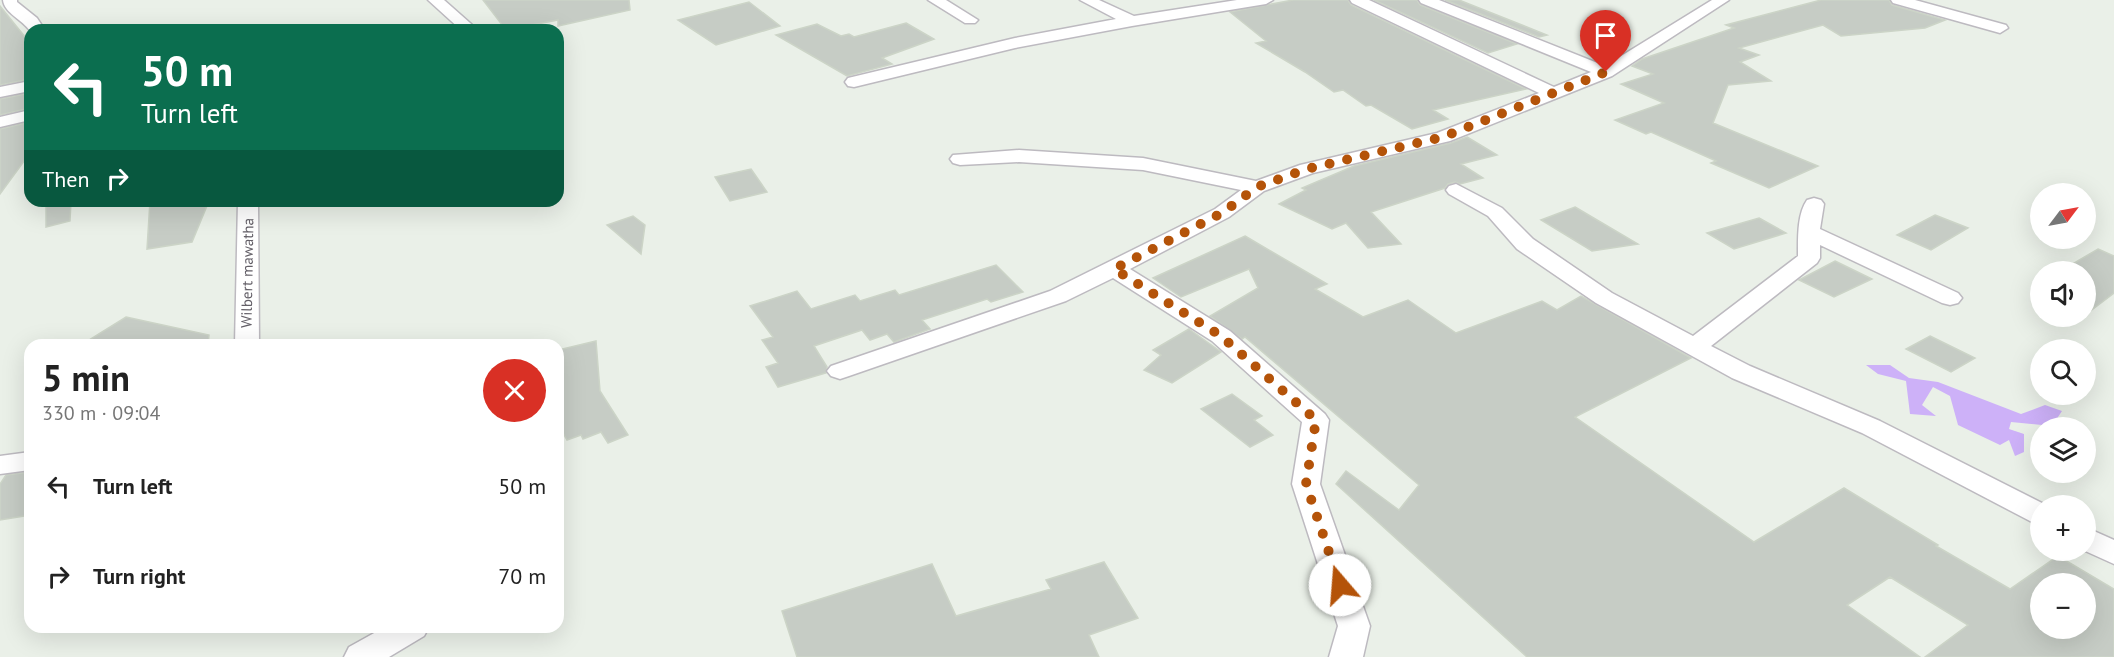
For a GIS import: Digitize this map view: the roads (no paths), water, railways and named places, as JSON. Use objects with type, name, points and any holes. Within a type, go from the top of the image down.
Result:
[{"type":"street","points":[[10,0],[10,4],[34,24]]},
{"type":"street","points":[[435,0],[463,24]]},
{"type":"street","points":[[935,0],[970,20]]},
{"type":"street","points":[[1087,0],[1132,21]]},
{"type":"street","points":[[1184,0],[1203,9]]},
{"type":"street","points":[[854,82],[1015,43],[1132,21],[1266,0]]},
{"type":"street","points":[[1357,0],[1554,93]]},
{"type":"street","points":[[1426,0],[1606,72]]},
{"type":"street","points":[[840,371],[1058,296],[1222,213],[1257,187],[1307,169],[1443,137],[1606,72],[1722,0]]},
{"type":"street","points":[[1898,0],[2000,28]]},
{"type":"street","points":[[0,92],[24,87]]},
{"type":"street","points":[[0,122],[24,117]]},
{"type":"street","points":[[960,159],[1019,156],[1143,164],[1257,187]]},
{"type":"street","points":[[1456,190],[1495,212],[1525,244],[1604,298],[1741,372],[1871,427],[2030,509]]},
{"type":"street","points":[[1695,347],[1809,258],[1809,232],[1814,204]]},
{"type":"street","name":"Wilbert mawatha","points":[[247,339],[248,207]]},
{"type":"street","points":[[1809,232],[1950,298]]},
{"type":"street","points":[[1114,269],[1221,336],[1316,420],[1306,484],[1354,626],[1346,657]]},
{"type":"street","points":[[0,465],[24,462]]},
{"type":"street","points":[[2096,544],[2114,553]]},
{"type":"street","points":[[361,657],[403,633]]}]
